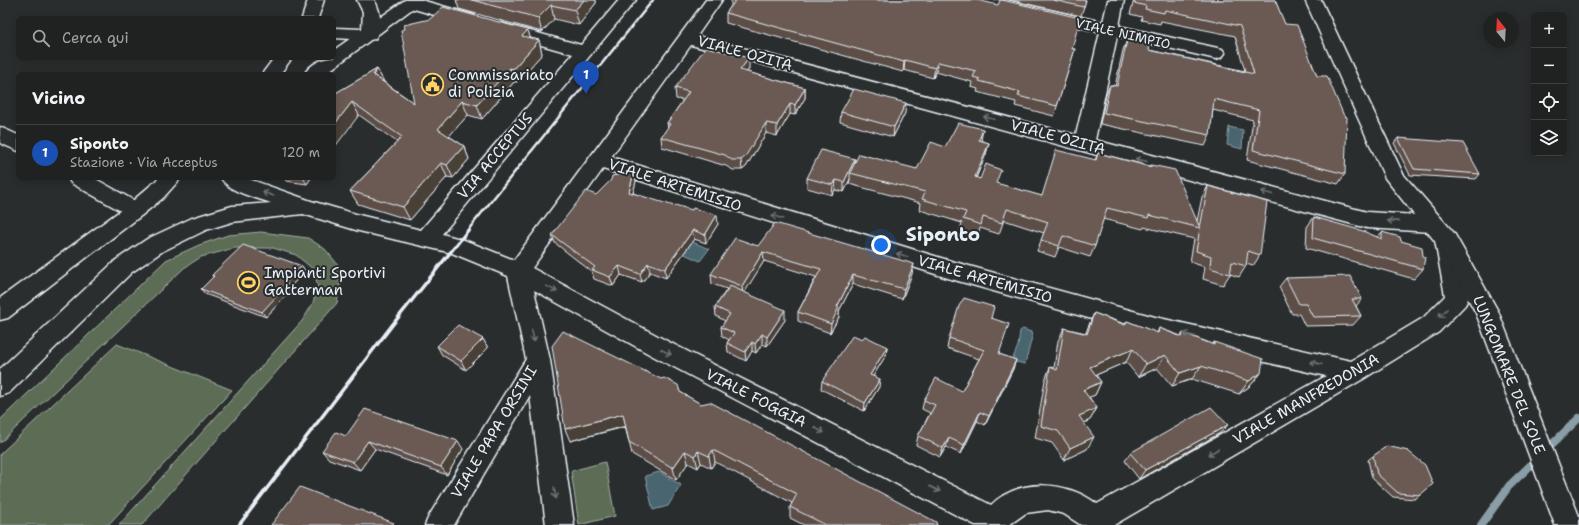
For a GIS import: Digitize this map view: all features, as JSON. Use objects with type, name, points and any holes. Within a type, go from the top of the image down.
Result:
[{"type":"street","points":[[311,16],[316,0]]},
{"type":"street","points":[[365,0],[370,5],[373,14],[369,35]]},
{"type":"street","name":"VIA ACCEPTUS","points":[[426,239],[583,51],[628,0]]},
{"type":"street","points":[[560,525],[538,360],[518,270],[714,0]]},
{"type":"street","name":"VIALE NIMPIO","points":[[984,0],[1109,30],[1216,53]]},
{"type":"street","points":[[1084,144],[1116,0]]},
{"type":"street","name":"LUNGOMARE DEL SOLE","points":[[1313,0],[1395,178],[1439,231],[1487,311],[1569,525]]},
{"type":"street","points":[[336,58],[414,1],[583,51]]},
{"type":"street","points":[[336,33],[369,35]]},
{"type":"street","name":"VIALE OZITA","points":[[686,38],[1367,220],[1439,231]]},
{"type":"street","points":[[272,72],[282,60]]},
{"type":"street","points":[[317,72],[334,60]]},
{"type":"street","points":[[0,134],[16,143]]},
{"type":"street","name":"VIALE ARTEMISIO","points":[[598,160],[754,210],[965,274],[1154,327],[1354,372]]},
{"type":"street","points":[[82,180],[135,210]]},
{"type":"street","points":[[156,194],[169,180]]},
{"type":"street","points":[[0,311],[156,194],[180,180]]},
{"type":"street","name":"VIALE FOGGIA","points":[[234,180],[238,183],[305,207],[359,223],[456,246],[518,270],[659,348],[995,523]]},
{"type":"street","points":[[0,385],[124,266],[155,246],[199,224],[232,214],[305,207]]},
{"type":"street","name":"VIALE MANFREDONIA","points":[[1098,522],[1354,372],[1431,325],[1457,299],[1439,231]]},
{"type":"street","name":"VIALE PAPA ORSINI","points":[[439,525],[538,360]]},
{"type":"street","points":[[995,523],[1007,508],[1022,500],[1041,497],[1066,502],[1079,507],[1098,522]]},
{"type":"green space","points":[[261,232],[308,238],[325,249],[339,266],[340,286],[337,303],[142,525],[119,525],[302,321],[312,305],[318,288],[314,270],[296,255],[273,248],[235,248],[201,257],[184,268],[0,443],[0,420],[166,260],[199,245],[228,235]]},
{"type":"green space","points":[[117,344],[232,390],[108,525],[0,525],[0,454]]},
{"type":"green space","points":[[605,462],[615,516],[579,525],[571,471]]},
{"type":"water","points":[[1229,127],[1243,130],[1242,149],[1227,145]]},
{"type":"water","points":[[681,237],[709,249],[700,261],[671,248]]},
{"type":"water","points":[[1023,329],[1031,332],[1032,337],[1025,364],[1016,362],[1013,358],[1018,346],[1020,331]]},
{"type":"water","points":[[659,472],[681,485],[668,506],[653,510],[645,476]]},
{"type":"building","points":[[472,0],[584,0],[575,10],[551,5],[538,18]]},
{"type":"building","points":[[736,0],[977,0],[998,5],[1000,0],[1002,0],[1080,18],[1072,49],[1075,49],[1057,106],[1018,96],[1020,92],[979,81],[980,79],[973,77],[976,71],[938,62],[935,68],[905,60],[904,62],[726,13]]},
{"type":"building","points":[[1053,0],[1086,0],[1084,7]]},
{"type":"building","points":[[1135,0],[1275,0],[1285,24],[1297,25],[1317,76],[1327,76],[1344,116],[1347,117],[1345,174],[1253,150],[1259,110],[1214,99],[1210,135],[1104,113],[1110,85],[1117,86],[1127,40],[1150,44],[1149,50],[1254,74],[1240,26],[1165,10],[1164,13],[1145,9],[1146,6],[1134,3]]},
{"type":"building","points":[[443,7],[528,30],[522,36],[539,40],[513,69],[510,68],[477,105],[462,101],[438,129],[464,146],[447,165],[441,163],[403,207],[350,191],[402,137],[352,102],[336,122],[336,93],[377,69],[373,75],[414,103],[401,30],[405,29],[404,25],[430,19]]},
{"type":"building","points":[[706,47],[749,58],[740,70],[805,88],[795,105],[790,104],[777,125],[766,123],[745,157],[741,160],[732,160],[725,155],[661,137],[670,124],[667,123],[689,92],[675,88]]},
{"type":"building","points":[[854,89],[906,103],[894,127],[841,112]]},
{"type":"building","points":[[958,123],[983,129],[979,140],[989,143],[975,177],[980,179],[986,164],[1001,170],[996,183],[1042,196],[1056,150],[1096,160],[1098,153],[1151,167],[1151,165],[1175,170],[1200,228],[1149,215],[1148,218],[1107,208],[1095,246],[1063,236],[1059,246],[1041,240],[1048,222],[1007,209],[1002,223],[983,217],[981,225],[963,219],[966,212],[922,199],[925,192],[850,173],[859,154],[917,169],[931,142],[945,147]]},
{"type":"building","points":[[1398,138],[1463,143],[1480,174],[1414,169]]},
{"type":"building","points":[[821,150],[855,159],[844,182],[836,180],[833,185],[807,178]]},
{"type":"building","points":[[634,172],[629,192],[674,206],[692,210],[693,208],[717,215],[705,235],[693,230],[665,269],[648,263],[640,274],[619,266],[610,277],[592,270],[595,267],[552,235],[586,191],[596,195],[611,180],[612,176]]},
{"type":"building","points":[[1208,186],[1267,202],[1260,255],[1248,251],[1246,266],[1232,262],[1230,274],[1210,268],[1211,256],[1196,251]]},
{"type":"building","points":[[1314,217],[1363,231],[1382,239],[1382,232],[1400,237],[1401,241],[1422,247],[1423,256],[1425,257],[1423,269],[1313,238]]},
{"type":"building","points":[[775,223],[914,264],[904,289],[853,275],[837,307],[839,307],[831,324],[798,312],[821,269],[763,252],[742,286],[711,274],[735,238],[758,246]]},
{"type":"building","points":[[243,245],[302,266],[285,284],[288,284],[262,312],[201,289],[214,276],[212,275]]},
{"type":"building","points":[[1350,276],[1362,299],[1352,299],[1361,316],[1313,317],[1306,304],[1299,304],[1286,278]]},
{"type":"building","points":[[730,286],[785,310],[767,337],[762,334],[755,344],[752,342],[745,352],[727,343],[734,333],[721,327],[730,314],[715,307]]},
{"type":"building","points":[[964,298],[994,307],[991,318],[1009,324],[999,354],[1016,360],[989,416],[980,412],[964,445],[949,438],[943,448],[918,436],[935,405],[924,400],[936,378],[962,391],[984,350],[949,338],[959,306]]},
{"type":"building","points":[[1094,313],[1125,325],[1127,321],[1158,333],[1159,328],[1182,337],[1183,333],[1214,345],[1214,342],[1263,359],[1261,373],[1249,381],[1201,366],[1180,373],[1165,355],[1146,364],[1133,349],[1090,367],[1101,382],[1083,390],[1097,408],[1079,416],[1094,437],[1070,448],[1058,431],[1041,426],[1050,367],[1057,370],[1064,328],[1087,334]]},
{"type":"building","points":[[458,325],[483,339],[461,361],[437,346]]},
{"type":"building","points":[[563,331],[661,379],[664,378],[678,385],[680,392],[701,404],[710,402],[936,522],[937,525],[826,525],[790,507],[797,494],[713,450],[709,456],[698,451],[695,456],[685,451],[673,468],[629,442],[623,414],[565,429],[552,346]]},
{"type":"building","points":[[853,335],[862,339],[865,336],[887,347],[870,375],[880,379],[865,403],[822,381]]},
{"type":"building","points":[[1211,407],[1228,425],[1145,470],[1130,453]]},
{"type":"building","points":[[365,409],[458,441],[441,467],[368,441],[353,462],[322,451],[336,432],[346,436]]},
{"type":"building","points":[[1387,446],[1408,451],[1425,465],[1433,484],[1420,495],[1398,493],[1377,474],[1373,456]]},
{"type":"building","points":[[300,487],[394,523],[392,525],[271,525]]},
{"type":"waterway","points":[[1545,451],[1579,418]]},
{"type":"waterway","points":[[1481,525],[1509,486],[1538,458]]},
{"type":"railway","points":[[468,230],[653,0]]},
{"type":"railway","points":[[239,525],[393,324],[469,229]]},
{"type":"place","name":"Commissariato di Polizia","points":[[432,84]]},
{"type":"place","name":"Siponto","points":[[586,94]]},
{"type":"place","name":"Impianti Sportivi Gatterman","points":[[249,282]]},
{"type":"district","name":"Siponto","points":[[943,234]]}]
